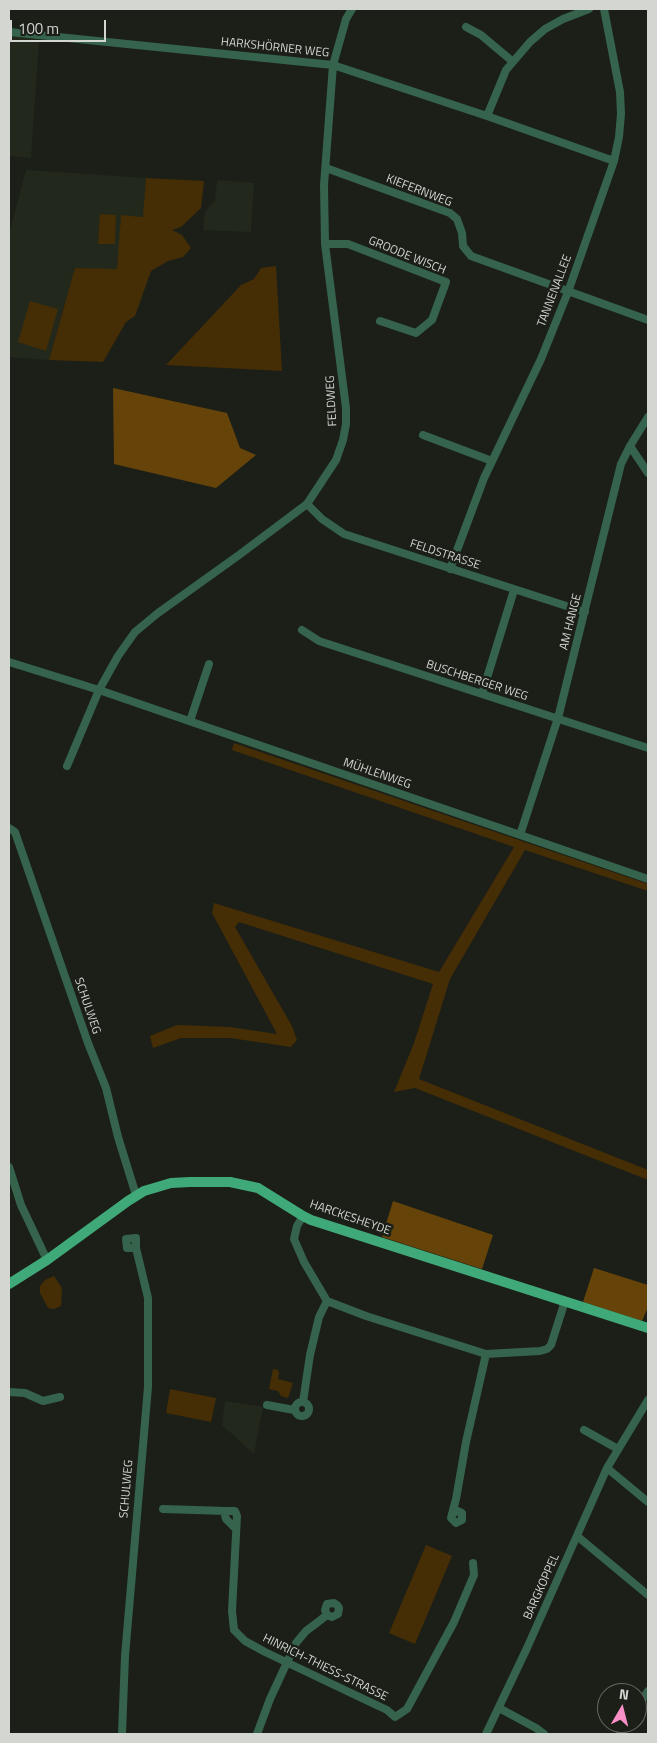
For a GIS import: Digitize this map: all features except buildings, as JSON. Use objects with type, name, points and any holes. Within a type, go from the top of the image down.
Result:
[{"type":"main road","name":"HARCKESHEYDE","points":[[9,1284],[47,1260],[136,1195],[171,1183],[230,1182],[258,1188],[302,1216],[648,1328]]},
{"type":"street","name":"FELDWEG","points":[[99,690],[118,656],[135,632],[306,504],[336,460],[343,440],[346,408],[324,244],[324,214],[333,65],[346,19],[352,9]]},
{"type":"street","points":[[487,116],[499,84],[512,61],[530,42],[545,29],[563,19],[589,9]]},
{"type":"street","name":"TANNENALLEE","points":[[450,569],[475,500],[541,359],[568,292],[614,161],[620,130],[620,92],[604,9]]},
{"type":"street","points":[[466,26],[481,34],[512,61]]},
{"type":"street","name":"HARKSHÖRNER WEG","points":[[9,32],[333,65],[487,116],[614,161]]},
{"type":"street","name":"KIEFERNWEG","points":[[326,168],[450,213],[457,219],[462,233],[463,246],[471,256],[648,320]]},
{"type":"street","name":"GROODE WISCH","points":[[324,244],[348,244],[446,282],[432,320],[416,333],[380,321]]},
{"type":"street","name":"AM HANGE","points":[[520,835],[558,718],[622,464],[630,446],[648,417]]},
{"type":"street","points":[[423,435],[492,461]]},
{"type":"street","points":[[630,446],[648,473]]},
{"type":"street","name":"FELDSTRASSE","points":[[306,504],[322,519],[344,534],[585,612]]},
{"type":"street","points":[[482,694],[514,590]]},
{"type":"street","name":"BUSCHBERGER WEG","points":[[302,630],[319,641],[648,748]]},
{"type":"street","name":"MÜHLENWEG","points":[[9,662],[99,690],[648,879]]},
{"type":"street","points":[[190,721],[209,664]]},
{"type":"street","points":[[67,766],[99,690]]},
{"type":"street","name":"SCHULWEG","points":[[9,828],[15,832],[88,1043],[106,1088],[118,1137],[136,1195]]},
{"type":"street","points":[[9,1167],[21,1205],[47,1260]]},
{"type":"street","points":[[302,1216],[294,1239],[304,1262],[327,1302],[359,1314],[486,1354],[531,1352],[547,1349],[551,1345],[565,1301]]},
{"type":"street","name":"SCHULWEG","points":[[122,1734],[125,1656],[148,1387],[148,1298],[136,1248]]},
{"type":"street","points":[[303,1402],[310,1355],[319,1316],[327,1302]]},
{"type":"street","points":[[452,1514],[486,1354]]},
{"type":"street","points":[[9,1392],[25,1393],[43,1401],[60,1397]]},
{"type":"street","name":"BARGKOPPEL","points":[[486,1734],[607,1468],[648,1400]]},
{"type":"street","points":[[267,1405],[294,1410],[298,1416],[306,1416],[310,1408],[303,1402]]},
{"type":"street","points":[[294,1410],[297,1404],[303,1402]]},
{"type":"street","points":[[584,1430],[618,1449]]},
{"type":"street","points":[[607,1468],[648,1502]]},
{"type":"street","name":"HINRICH-THIESS-STRASSE","points":[[163,1509],[235,1511],[237,1516],[232,1611],[234,1630],[245,1641],[387,1710],[395,1717],[407,1709],[450,1630],[474,1575],[473,1563]]},
{"type":"street","points":[[577,1536],[648,1595]]},
{"type":"street","points":[[256,1734],[296,1643],[306,1631],[327,1615]]},
{"type":"street","points":[[499,1708],[544,1734]]},
{"type":"shaded area","points":[[9,36],[39,39],[31,158],[9,156]]},
{"type":"shaded area","points":[[26,170],[146,178],[144,217],[121,216],[118,270],[75,268],[49,360],[9,357],[9,235]]},
{"type":"shaded area","points":[[146,178],[204,181],[201,208],[181,227],[172,230],[182,235],[191,248],[183,257],[168,261],[151,271],[135,316],[126,322],[103,362],[49,360],[75,268],[117,269],[121,215],[143,217]]},
{"type":"shaded area","points":[[217,180],[254,183],[251,232],[203,230],[205,212],[215,201]]},
{"type":"shaded area","points":[[100,214],[116,215],[115,244],[98,244]]},
{"type":"shaded area","points":[[276,266],[282,371],[166,365],[241,285],[254,279],[261,268]]},
{"type":"shaded area","points":[[30,301],[58,309],[46,351],[18,342]]},
{"type":"shaded area","points":[[113,388],[227,413],[240,448],[256,455],[216,488],[114,464]]},
{"type":"shaded area","points":[[234,743],[648,884],[648,891],[525,850],[450,979],[419,1079],[648,1170],[648,1180],[415,1088],[394,1092],[414,1043],[433,984],[239,922],[235,927],[292,1026],[297,1040],[291,1047],[230,1038],[181,1038],[153,1048],[150,1036],[177,1025],[230,1027],[277,1034],[212,913],[214,903],[439,972],[514,847],[232,750]]},
{"type":"shaded area","points":[[393,1201],[493,1235],[482,1269],[382,1237]]},
{"type":"shaded area","points":[[594,1268],[648,1285],[648,1307],[642,1321],[583,1302]]},
{"type":"shaded area","points":[[54,1276],[62,1288],[61,1306],[54,1309],[48,1308],[40,1293],[40,1286],[45,1280]]},
{"type":"shaded area","points":[[273,1369],[278,1370],[278,1379],[293,1383],[288,1398],[281,1396],[278,1391],[269,1389]]},
{"type":"shaded area","points":[[170,1389],[216,1398],[211,1422],[166,1413]]},
{"type":"shaded area","points":[[225,1401],[263,1407],[254,1454],[222,1425]]},
{"type":"shaded area","points":[[426,1545],[452,1556],[415,1644],[389,1633]]}]
